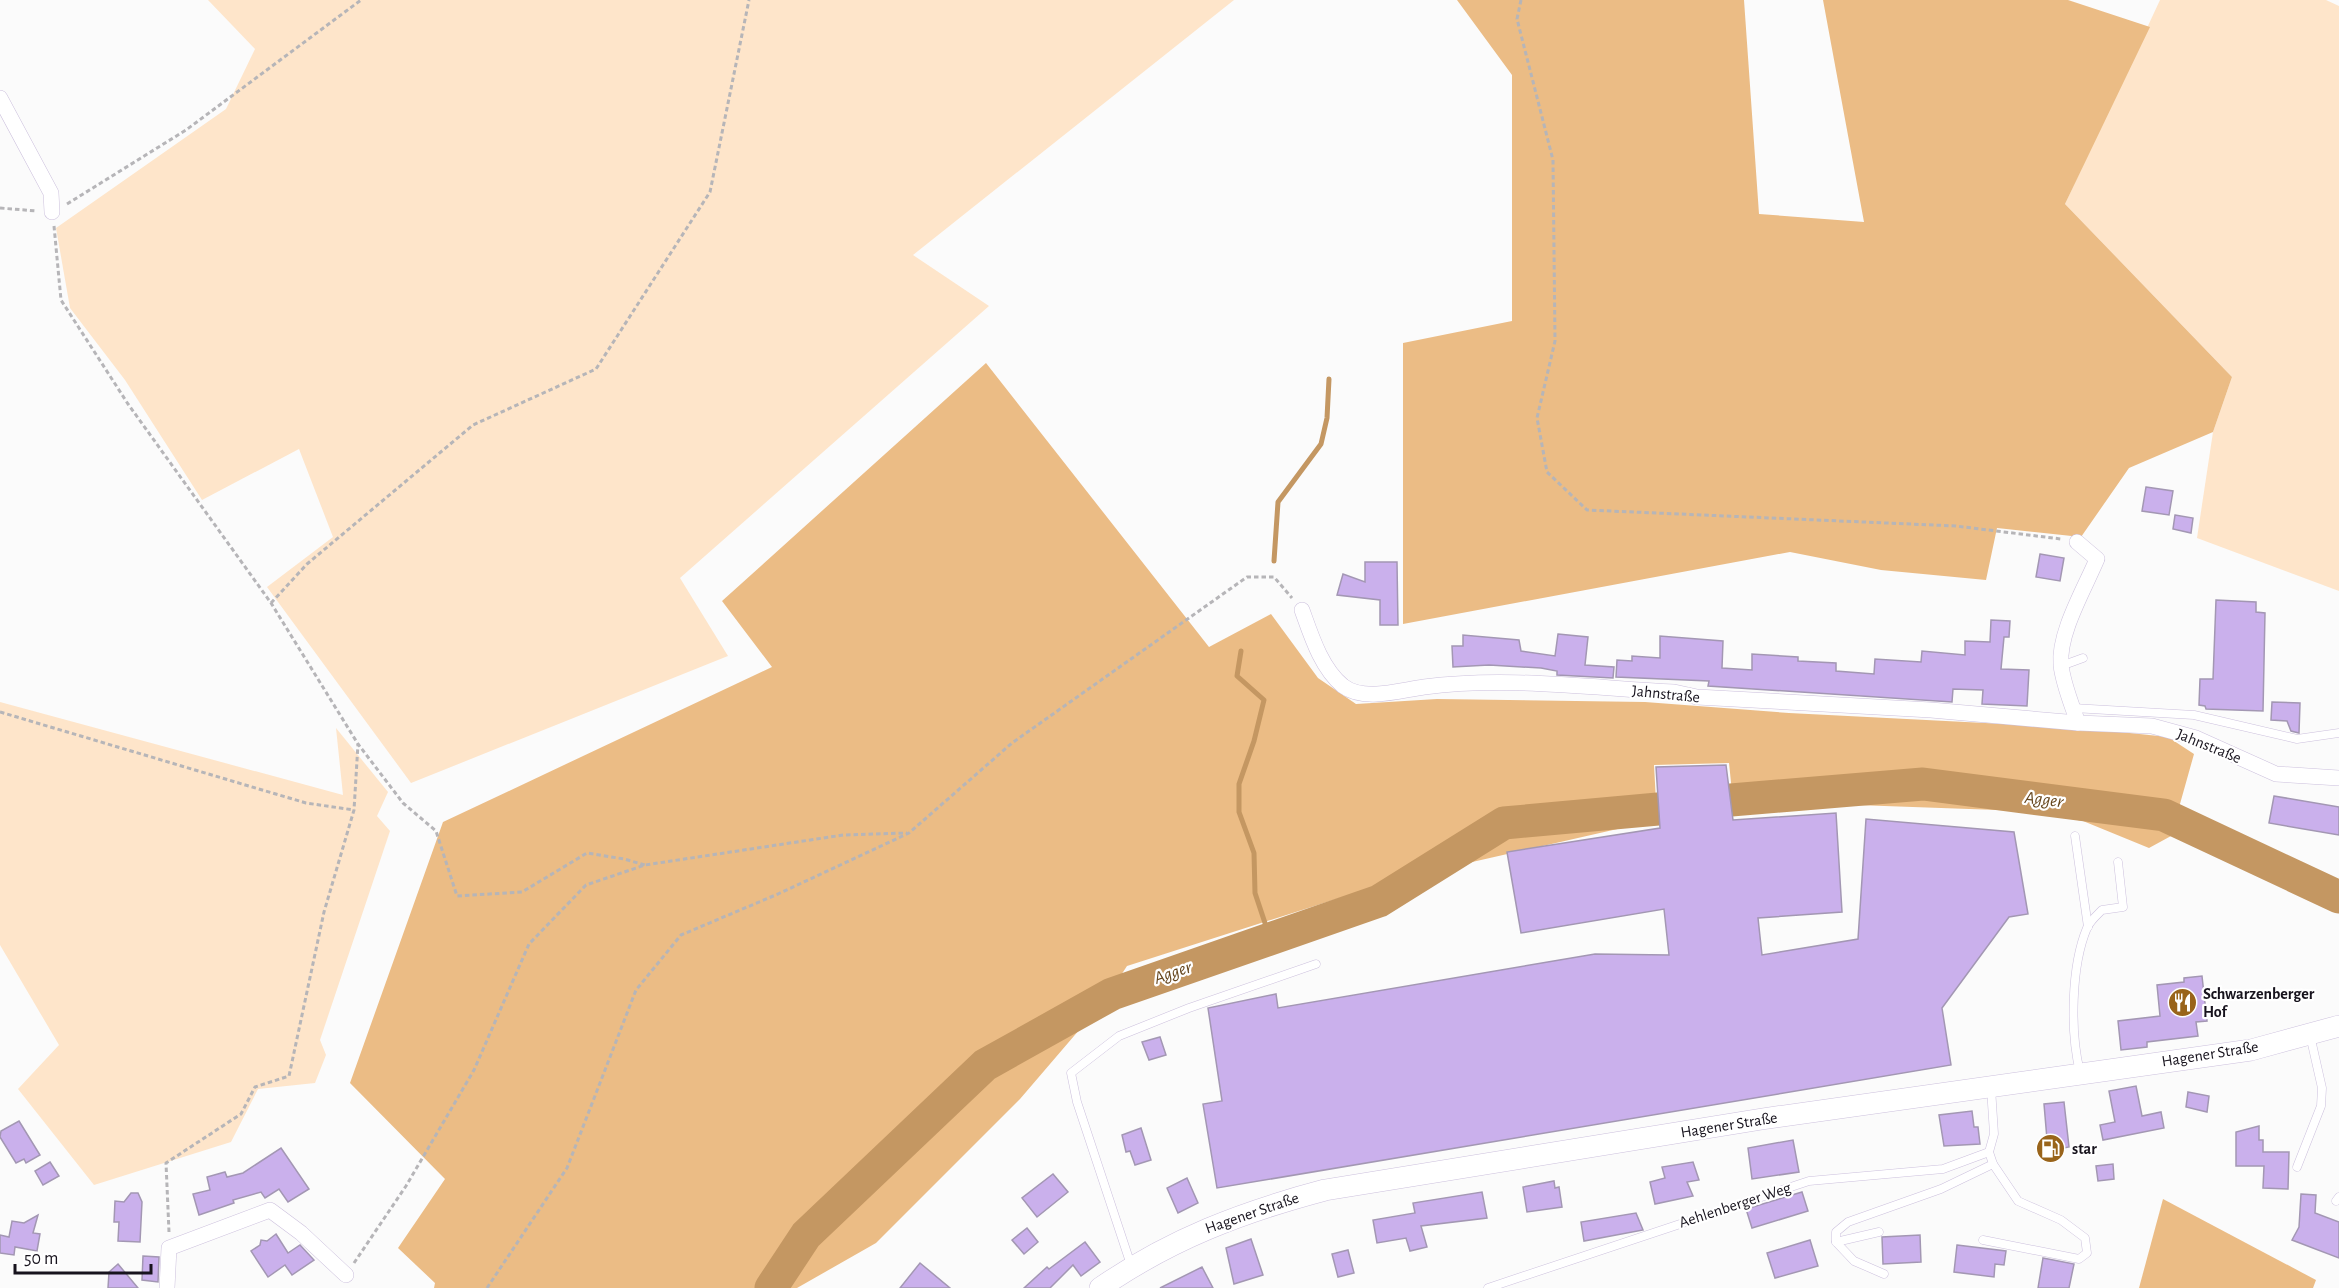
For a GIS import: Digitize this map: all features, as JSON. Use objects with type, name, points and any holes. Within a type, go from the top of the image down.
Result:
[{"type":"main road","name":"Hagener Straße","points":[[1100,1288],[1132,1266],[1202,1229],[1259,1207],[1325,1190],[1424,1172],[1991,1085],[2251,1050],[2339,1026]]},
{"type":"street","points":[[0,98],[51,193],[52,212]]},
{"type":"street","points":[[2077,542],[2097,559],[2065,634],[2061,666],[2078,723]]},
{"type":"street","name":"Jahnstraße","points":[[1302,610],[1314,641],[1330,670],[1344,687],[1364,693],[1466,681],[1674,692],[1697,697],[1931,710],[2078,723],[2152,726],[2196,738],[2276,774],[2339,778]]},
{"type":"street","points":[[167,1288],[169,1248],[270,1210],[301,1233],[346,1275]]},
{"type":"lane","points":[[2061,666],[2083,658]]},
{"type":"lane","points":[[2073,708],[2194,716],[2297,739],[2339,734]]},
{"type":"lane","points":[[2075,836],[2088,927],[2073,987],[2075,1054],[2080,1073]]},
{"type":"lane","points":[[2088,927],[2102,910],[2122,907],[2118,862]]},
{"type":"lane","points":[[1132,1266],[1077,1102],[1071,1073],[1119,1036],[1189,1008],[1316,964]]},
{"type":"lane","points":[[2297,1167],[2321,1106],[2322,1088],[2310,1034]]},
{"type":"lane","points":[[1983,1240],[2079,1259],[2087,1253],[2085,1238],[2061,1220],[2018,1200],[1993,1164],[1989,1152],[1994,1134],[1991,1085]]},
{"type":"lane","name":"Aehlenberger Weg","points":[[1488,1288],[1809,1181],[1943,1169],[1989,1152]]},
{"type":"lane","points":[[1884,1274],[1854,1261],[1836,1242],[1836,1232],[1848,1222],[1941,1189],[1993,1164]]},
{"type":"lane","points":[[1836,1242],[1879,1232]]},
{"type":"path","points":[[0,208],[52,212],[186,130],[361,0]]},
{"type":"path","points":[[271,603],[308,564],[473,425],[596,369],[710,192],[749,0]]},
{"type":"path","points":[[1521,0],[1517,19],[1553,160],[1555,341],[1537,418],[1547,472],[1587,510],[1956,526],[2077,542]]},
{"type":"path","points":[[52,212],[61,300],[128,404],[271,603],[358,744],[403,803],[436,831],[456,896],[522,891],[587,853],[645,865]]},
{"type":"path","points":[[487,1288],[567,1168],[636,990],[681,936],[909,833],[1012,743],[1247,577],[1274,577],[1302,610]]},
{"type":"path","points":[[0,712],[306,803],[354,810]]},
{"type":"path","points":[[169,1248],[166,1163],[241,1114],[255,1087],[288,1076],[324,912],[354,810],[358,744]]},
{"type":"path","points":[[346,1275],[406,1186],[474,1070],[529,944],[586,885],[645,865],[843,835],[909,833]]},
{"type":"shaded area","points":[[208,0],[1234,0],[913,255],[989,306],[680,578],[728,656],[411,783],[267,587],[333,537],[299,449],[202,500],[125,380],[70,308],[56,228],[226,109],[255,49]]},
{"type":"shaded area","points":[[1457,0],[1744,0],[1759,214],[1864,222],[1823,0],[2068,0],[2150,27],[2065,204],[2232,377],[2213,432],[2129,468],[2081,537],[1997,528],[1986,580],[1881,570],[1790,552],[1403,624],[1403,343],[1512,321],[1512,75]]},
{"type":"shaded area","points":[[2160,0],[2326,0],[2339,6],[2339,591],[2197,538],[2213,432],[2232,377],[2065,204]]},
{"type":"shaded area","points":[[986,363],[1209,647],[1271,614],[1318,678],[1356,704],[1437,699],[1645,702],[1789,713],[2082,728],[2168,737],[2194,754],[2171,836],[2149,848],[2083,821],[2026,811],[1856,805],[1734,811],[1729,763],[1654,765],[1657,820],[1402,878],[1127,966],[1104,1001],[1020,1099],[876,1243],[797,1288],[434,1288],[435,1283],[398,1248],[445,1179],[350,1083],[443,822],[772,667],[722,601]]},
{"type":"shaded area","points":[[0,702],[343,795],[336,728],[388,792],[377,816],[390,831],[320,1040],[326,1055],[315,1083],[258,1089],[231,1142],[94,1185],[18,1089],[59,1045],[0,945]]},
{"type":"shaded area","points":[[2163,1199],[2316,1280],[2313,1288],[2139,1288]]},
{"type":"building","points":[[2146,487],[2173,491],[2169,515],[2142,511]]},
{"type":"building","points":[[2175,515],[2193,518],[2191,533],[2173,529]]},
{"type":"building","points":[[2040,554],[2064,558],[2060,581],[2036,577]]},
{"type":"building","points":[[1365,562],[1397,562],[1398,625],[1380,625],[1380,600],[1337,595],[1343,574],[1365,582]]},
{"type":"building","points":[[2216,600],[2256,602],[2256,612],[2265,613],[2263,711],[2206,709],[2205,706],[2199,705],[2200,679],[2213,679]]},
{"type":"building","points":[[1991,620],[2010,621],[2009,637],[2004,637],[2001,669],[2029,670],[2027,706],[1982,704],[1983,690],[1953,689],[1952,702],[1708,686],[1709,681],[1616,677],[1617,660],[1632,661],[1632,656],[1660,658],[1660,636],[1723,641],[1722,668],[1752,670],[1752,654],[1798,657],[1798,661],[1836,663],[1836,671],[1874,674],[1875,659],[1921,662],[1922,651],[1965,655],[1965,641],[1990,642]]},
{"type":"building","points":[[1558,634],[1588,637],[1585,665],[1614,667],[1613,678],[1557,675],[1557,671],[1541,668],[1489,665],[1453,667],[1452,646],[1463,646],[1463,635],[1519,640],[1521,651],[1555,656]]},
{"type":"building","points":[[2272,702],[2300,703],[2299,733],[2291,731],[2287,721],[2271,720]]},
{"type":"building","points":[[1726,765],[1733,820],[1836,813],[1842,912],[1758,918],[1762,955],[1858,939],[1866,819],[2014,832],[2028,914],[2009,917],[1942,1008],[1951,1065],[1217,1188],[1203,1104],[1222,1101],[1208,1008],[1276,994],[1278,1008],[1595,954],[1669,955],[1664,909],[1521,933],[1507,852],[1660,828],[1656,767]]},
{"type":"building","points":[[2274,796],[2339,807],[2339,835],[2269,823]]},
{"type":"building","name":"Schwarzenberger Hof","points":[[2202,976],[2207,1021],[2196,1022],[2198,1036],[2147,1042],[2147,1047],[2121,1050],[2118,1021],[2160,1016],[2157,985],[2184,982],[2184,978]]},
{"type":"building","points":[[1160,1037],[1166,1055],[1149,1060],[1142,1042]]},
{"type":"building","points":[[2136,1086],[2142,1116],[2161,1112],[2164,1128],[2103,1140],[2100,1125],[2115,1122],[2109,1091]]},
{"type":"building","points":[[2188,1092],[2209,1096],[2207,1112],[2186,1107]]},
{"type":"building","points":[[2064,1102],[2069,1147],[2048,1151],[2044,1104]]},
{"type":"building","points":[[1972,1111],[1974,1127],[1978,1127],[1980,1144],[1944,1146],[1939,1115]]},
{"type":"building","points":[[19,1121],[40,1155],[26,1163],[24,1159],[16,1163],[0,1137],[1,1131]]},
{"type":"building","points":[[2259,1126],[2259,1140],[2263,1140],[2263,1152],[2289,1152],[2288,1189],[2263,1188],[2264,1166],[2236,1166],[2236,1132]]},
{"type":"building","points":[[1141,1128],[1151,1160],[1135,1165],[1130,1151],[1126,1152],[1122,1135]]},
{"type":"building","points":[[1793,1140],[1799,1172],[1752,1179],[1748,1148]]},
{"type":"building","points":[[281,1148],[309,1189],[288,1202],[279,1189],[265,1198],[261,1192],[233,1200],[234,1203],[199,1215],[193,1194],[210,1190],[207,1177],[225,1172],[227,1177],[243,1173]]},
{"type":"building","points":[[50,1162],[59,1176],[43,1185],[35,1171]]},
{"type":"building","points":[[1693,1162],[1699,1180],[1687,1182],[1693,1196],[1655,1204],[1650,1182],[1665,1178],[1662,1167]]},
{"type":"building","points":[[2113,1164],[2114,1179],[2098,1181],[2096,1166]]},
{"type":"building","points":[[1053,1174],[1068,1192],[1037,1217],[1022,1198]]},
{"type":"building","points":[[1187,1178],[1198,1203],[1178,1213],[1167,1188]]},
{"type":"building","points":[[1554,1181],[1555,1188],[1559,1187],[1562,1207],[1527,1212],[1523,1187]]},
{"type":"building","points":[[1482,1192],[1487,1218],[1421,1226],[1427,1247],[1410,1251],[1406,1238],[1377,1243],[1373,1220],[1415,1213],[1413,1203]]},
{"type":"building","points":[[1802,1192],[1808,1211],[1752,1228],[1746,1209]]},
{"type":"building","points":[[131,1193],[138,1193],[142,1202],[140,1242],[118,1241],[119,1222],[114,1222],[115,1201],[124,1202]]},
{"type":"building","points":[[2301,1194],[2316,1195],[2315,1213],[2339,1222],[2339,1258],[2292,1240],[2299,1227]]},
{"type":"building","points":[[1636,1213],[1643,1230],[1584,1241],[1581,1222]]},
{"type":"building","points":[[38,1215],[33,1233],[40,1234],[37,1251],[15,1247],[14,1255],[0,1253],[0,1235],[9,1237],[12,1221],[24,1223]]},
{"type":"building","points":[[1027,1228],[1038,1242],[1024,1254],[1012,1240]]},
{"type":"building","points":[[276,1234],[288,1253],[300,1245],[314,1260],[292,1275],[285,1265],[268,1277],[251,1251],[260,1245],[261,1240],[267,1241]]},
{"type":"building","points":[[1920,1235],[1921,1262],[1883,1264],[1882,1237]]},
{"type":"building","points":[[1251,1239],[1263,1275],[1234,1284],[1226,1248]]},
{"type":"building","points":[[1810,1240],[1818,1266],[1775,1278],[1767,1253]]},
{"type":"building","points":[[1085,1242],[1100,1262],[1081,1276],[1073,1265],[1050,1288],[1024,1288],[1047,1267],[1049,1269]]},
{"type":"building","points":[[1957,1245],[2006,1251],[2004,1265],[1995,1264],[1994,1277],[1954,1272]]},
{"type":"building","points":[[1348,1250],[1354,1273],[1338,1277],[1332,1254]]},
{"type":"building","points":[[143,1256],[159,1257],[158,1282],[142,1280]]},
{"type":"building","points":[[2043,1258],[2074,1264],[2069,1288],[2038,1288]]},
{"type":"building","points":[[920,1263],[950,1288],[900,1288]]},
{"type":"building","points":[[118,1264],[138,1288],[108,1288],[109,1272]]},
{"type":"building","points":[[1202,1267],[1213,1288],[1160,1288]]},
{"type":"waterway","points":[[1274,561],[1278,502],[1321,444],[1327,418],[1329,379]]},
{"type":"waterway","points":[[1241,651],[1237,676],[1264,700],[1254,741],[1239,784],[1239,812],[1254,853],[1255,893],[1266,926],[1252,945]]},
{"type":"waterway","name":"Agger","points":[[1731,800],[1923,784],[2164,815],[2339,897]]},
{"type":"waterway","name":"Agger","points":[[771,1288],[806,1235],[985,1065],[1112,994],[1379,901],[1504,823],[1658,809]]},
{"type":"place","name":"Schwarzenberger Hof","points":[[2182,1003]]},
{"type":"place","name":"star","points":[[2051,1149]]}]
